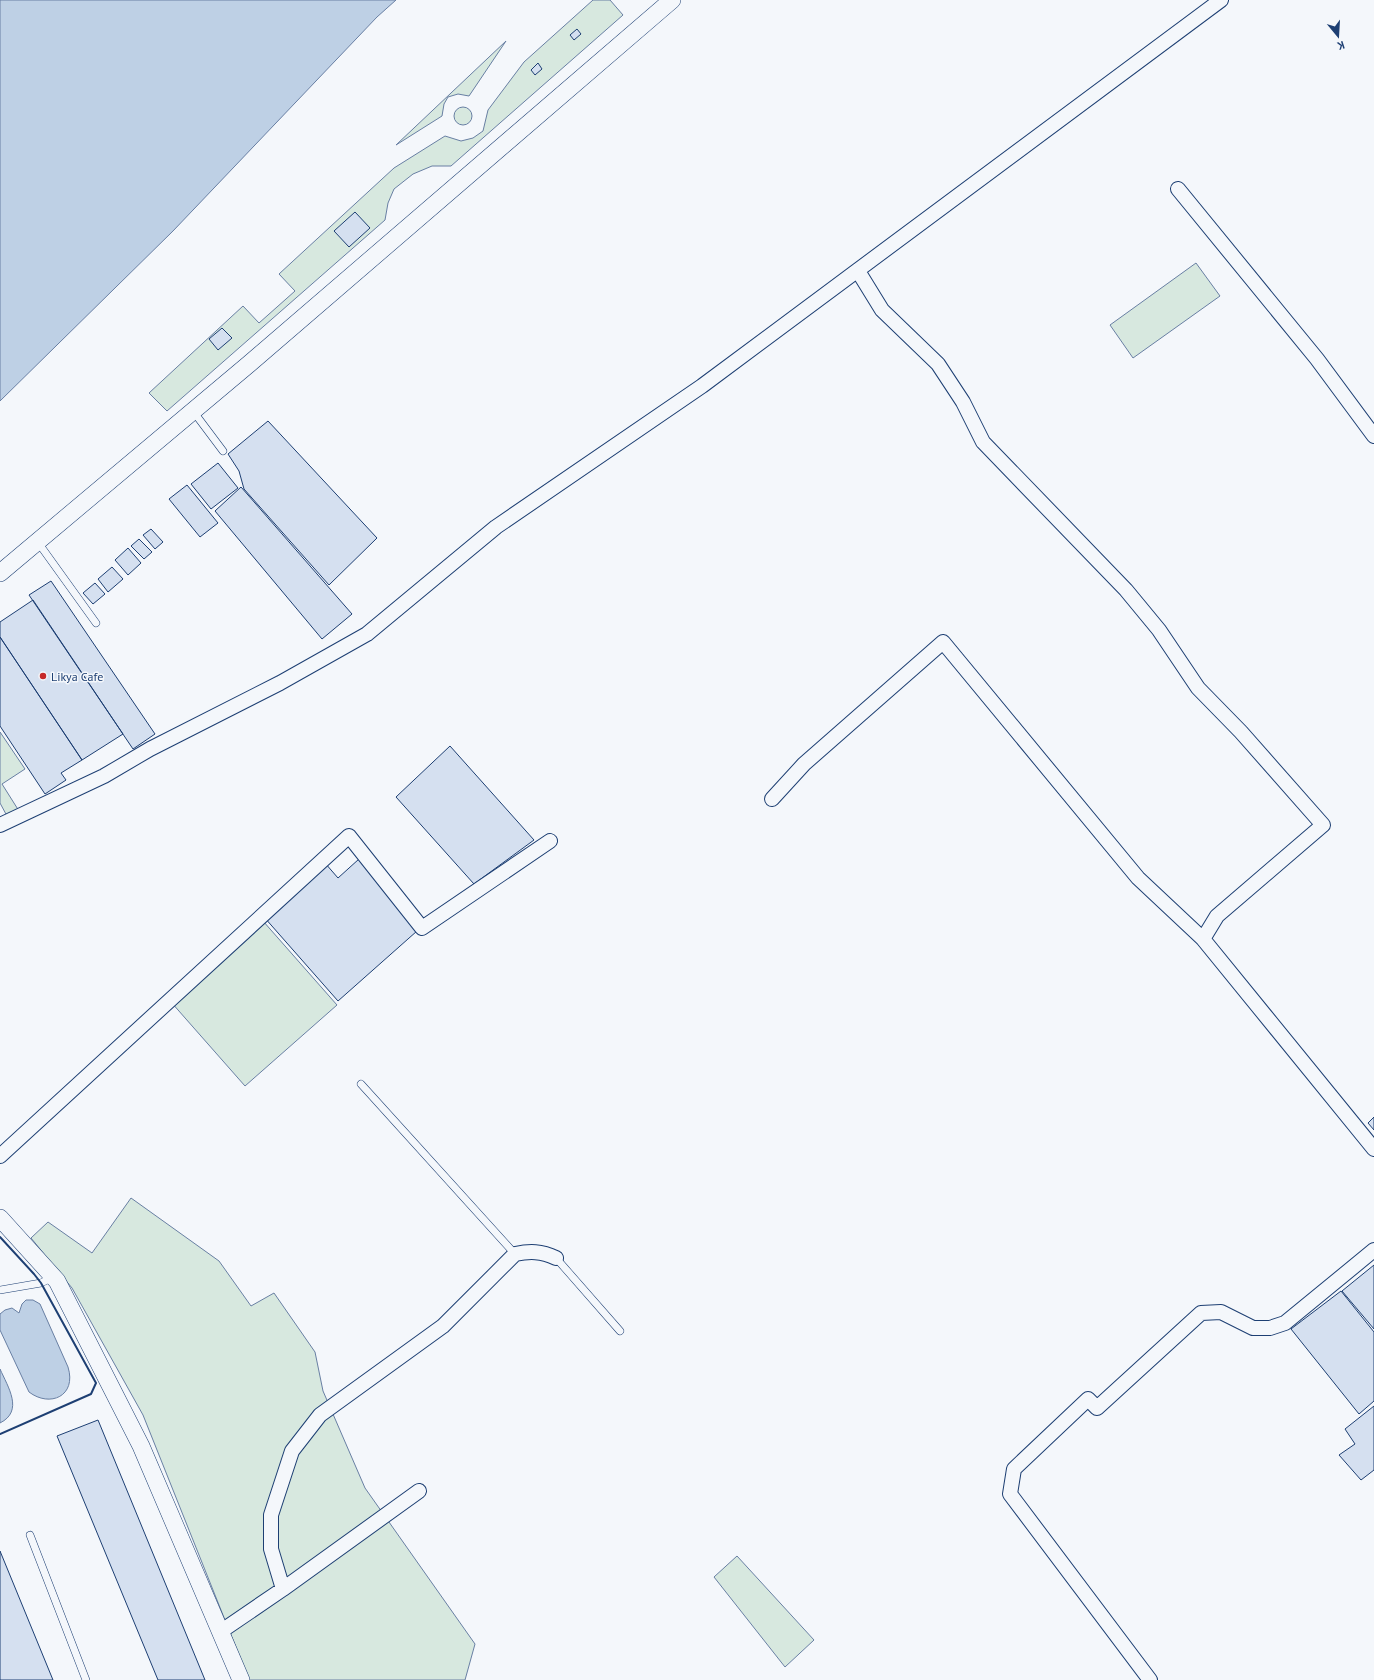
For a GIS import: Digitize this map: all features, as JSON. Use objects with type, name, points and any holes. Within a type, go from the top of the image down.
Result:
[{"type":"street","points":[[0,573],[192,411],[672,0]]},
{"type":"street","points":[[0,825],[104,776],[150,748],[280,683],[367,634],[496,527],[702,386],[1221,0]]},
{"type":"street","points":[[1178,189],[1317,359],[1374,436]]},
{"type":"street","points":[[858,271],[882,310],[938,364],[963,402],[983,442],[1126,590],[1159,630],[1198,688],[1240,732],[1323,825],[1217,916],[1203,939]]},
{"type":"street","points":[[772,800],[804,764],[943,642],[1138,878],[1203,939],[1374,1149]]},
{"type":"street","points":[[0,1156],[349,836],[422,928],[550,841]]},
{"type":"street","points":[[0,1218],[57,1281],[141,1446],[241,1680]]},
{"type":"street","points":[[1150,1680],[1010,1494],[1014,1469],[1088,1399],[1097,1408],[1201,1313],[1221,1312],[1253,1328],[1270,1328],[1285,1323],[1374,1250]]},
{"type":"street","points":[[283,1589],[271,1549],[271,1515],[292,1451],[320,1415],[443,1326],[515,1254],[529,1251],[545,1253],[556,1258]]},
{"type":"street","points":[[220,1632],[283,1589],[419,1491]]},
{"type":"lane","points":[[192,411],[223,451]]},
{"type":"lane","points":[[37,542],[96,623]]},
{"type":"lane","points":[[361,1084],[515,1254]]},
{"type":"lane","points":[[556,1258],[620,1331]]},
{"type":"lane","points":[[0,1290],[41,1283],[53,1277]]},
{"type":"lane","points":[[30,1535],[86,1680]]},
{"type":"shaded area","points":[[593,0],[610,0],[623,15],[451,166],[432,166],[413,174],[394,189],[388,203],[385,220],[167,411],[149,393],[243,306],[259,323],[295,291],[279,274],[394,168],[445,136],[461,141],[473,138],[483,131],[488,110],[524,62]]},
{"type":"shaded area","points":[[506,41],[469,96],[458,94],[448,97],[444,104],[442,116],[396,145]]},
{"type":"shaded area","points":[[463,107],[467,108],[471,112],[471,120],[467,124],[463,125],[459,124],[455,120],[454,116],[455,112],[459,108]]},
{"type":"shaded area","points":[[1196,263],[1220,296],[1133,358],[1110,325]]},
{"type":"shaded area","points":[[0,732],[25,769],[2,784],[19,811],[7,816],[0,803]]},
{"type":"shaded area","points":[[263,921],[337,1005],[245,1086],[171,1002]]},
{"type":"shaded area","points":[[131,1198],[219,1261],[251,1306],[274,1293],[315,1352],[323,1391],[365,1488],[475,1644],[465,1680],[249,1680],[143,1415],[72,1288],[31,1238],[48,1222],[92,1253]]},
{"type":"shaded area","points":[[737,1556],[814,1640],[785,1667],[714,1577]]},
{"type":"water","points":[[0,0],[396,0],[377,17],[173,231],[0,401]]},
{"type":"water","points":[[26,1300],[33,1300],[40,1304],[68,1367],[70,1377],[69,1385],[65,1392],[53,1399],[37,1397],[29,1392],[0,1330],[0,1314],[5,1310],[12,1308],[19,1313],[22,1304]]},
{"type":"water","points":[[0,1369],[10,1391],[13,1405],[7,1418],[0,1423]]},
{"type":"building","points":[[577,29],[581,34],[574,40],[570,35]]},
{"type":"building","points":[[538,63],[542,69],[535,75],[531,70]]},
{"type":"building","points":[[355,212],[370,228],[349,247],[334,231]]},
{"type":"building","points":[[222,328],[232,338],[218,350],[209,339]]},
{"type":"building","points":[[268,421],[377,538],[329,585],[244,489],[239,471],[228,454]]},
{"type":"building","points":[[218,463],[238,488],[211,509],[191,484]]},
{"type":"building","points":[[187,485],[218,523],[200,537],[169,499]]},
{"type":"building","points":[[241,487],[352,614],[322,639],[215,511]]},
{"type":"building","points":[[151,529],[163,542],[155,549],[143,535]]},
{"type":"building","points":[[139,539],[152,552],[144,559],[131,546]]},
{"type":"building","points":[[128,548],[141,563],[128,575],[115,560]]},
{"type":"building","points":[[112,567],[123,579],[108,592],[98,579]]},
{"type":"building","points":[[51,581],[155,734],[133,749],[29,595]]},
{"type":"building","points":[[95,583],[105,594],[93,604],[83,593]]},
{"type":"building","points":[[33,600],[123,734],[82,760],[0,637],[0,622]]},
{"type":"building","points":[[0,637],[82,760],[61,773],[66,780],[45,794],[0,726]]},
{"type":"building","points":[[450,746],[534,840],[474,884],[396,797]]},
{"type":"building","points":[[359,859],[417,931],[338,1001],[264,917],[325,863],[338,878]]},
{"type":"building","points":[[1374,1117],[1374,1130],[1368,1123]]},
{"type":"building","points":[[1374,1265],[1374,1329],[1342,1291]]},
{"type":"building","points":[[1341,1291],[1374,1332],[1374,1401],[1359,1414],[1291,1329]]},
{"type":"building","points":[[1374,1406],[1374,1470],[1361,1480],[1339,1455],[1355,1444],[1345,1429]]},
{"type":"building","points":[[98,1420],[205,1680],[158,1680],[57,1436]]},
{"type":"building","points":[[0,1551],[53,1680],[0,1680]]},
{"type":"wall","points":[[0,1237],[41,1283],[96,1383],[91,1394],[0,1434]]},
{"type":"place","name":"Likya Cafe","points":[[43,676]]}]
